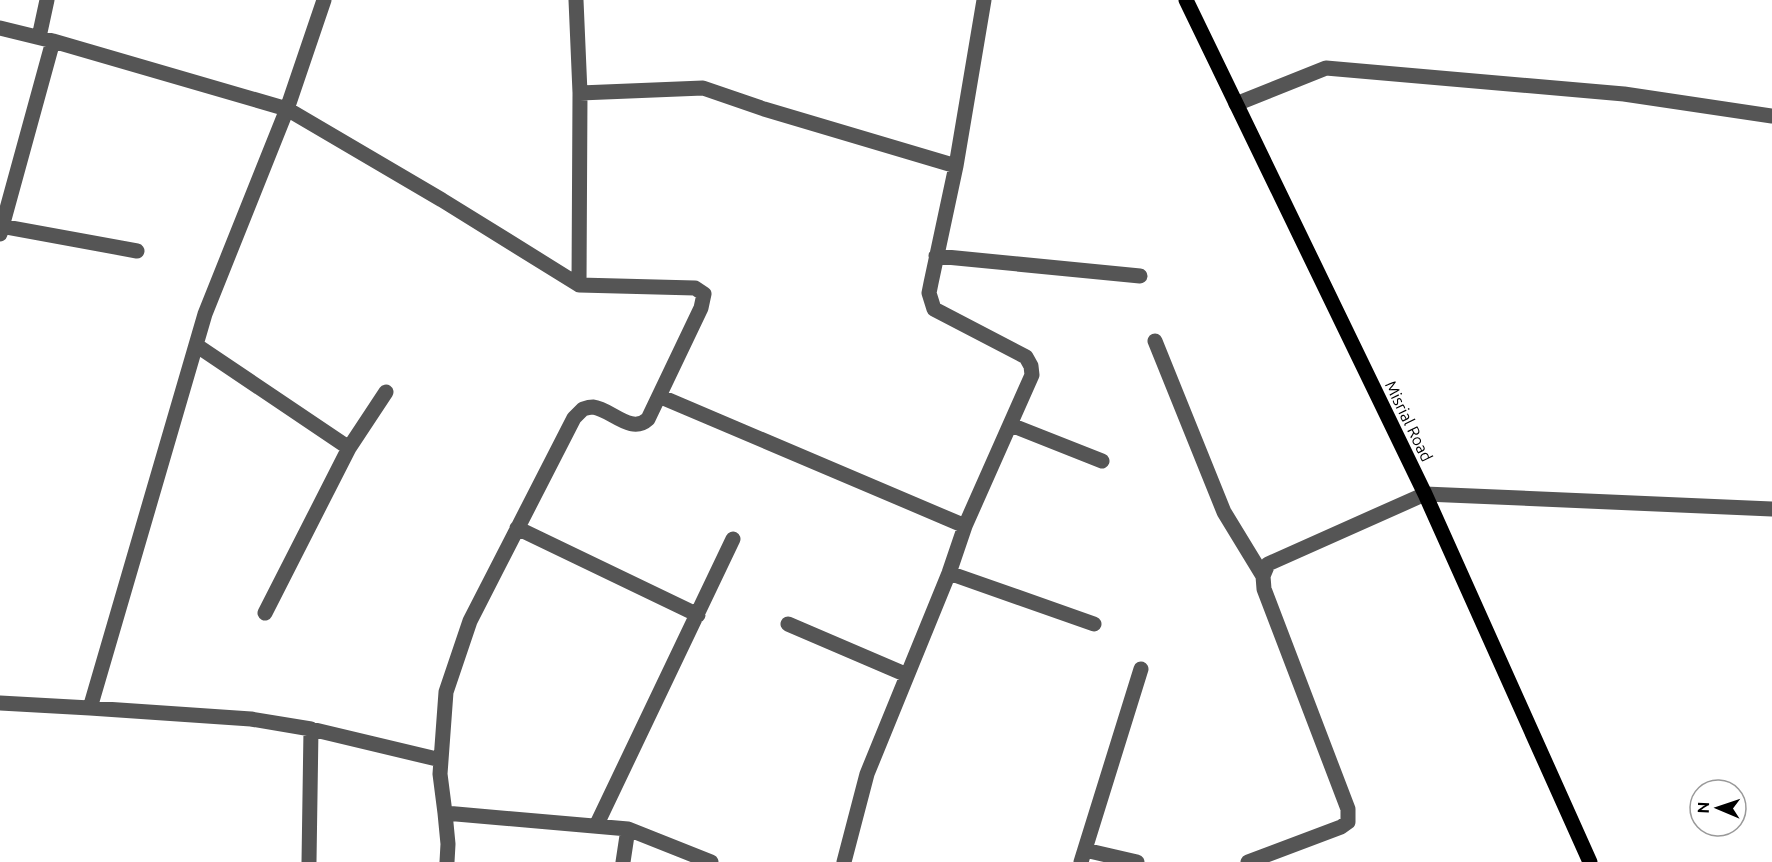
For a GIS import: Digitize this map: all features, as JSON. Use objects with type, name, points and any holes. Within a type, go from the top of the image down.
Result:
[{"type":"main road","name":"Misrial Road","points":[[1186,0],[1425,494],[1590,862]]},
{"type":"street","points":[[47,0],[46,39],[1,228],[137,251]]},
{"type":"street","points":[[90,708],[195,345],[287,109],[324,0]]},
{"type":"street","points":[[576,0],[580,93],[579,285]]},
{"type":"street","points":[[844,862],[867,774],[966,526],[1032,375],[1031,366],[1026,357],[934,309],[929,293],[956,166],[984,0]]},
{"type":"street","points":[[0,28],[46,39],[287,109],[442,200],[579,285],[695,288],[704,294],[701,308],[648,420],[638,424],[624,422],[594,407],[583,408],[574,418],[470,621],[446,692],[440,774],[448,844],[447,862]]},
{"type":"street","points":[[1236,104],[1326,68],[1624,94],[1772,116]]},
{"type":"street","points":[[580,93],[704,88],[764,109],[956,166]]},
{"type":"street","points":[[936,256],[1140,276]]},
{"type":"street","points":[[1155,341],[1224,512],[1263,576],[1264,589],[1348,809],[1348,822],[1341,827],[1248,862]]},
{"type":"street","points":[[195,345],[349,448]]},
{"type":"street","points":[[265,613],[349,448],[386,392]]},
{"type":"street","points":[[659,396],[966,526]]},
{"type":"street","points":[[1011,425],[1102,461]]},
{"type":"street","points":[[1263,576],[1268,564],[1425,494],[1772,509]]},
{"type":"street","points":[[517,528],[698,615]]},
{"type":"street","points":[[596,826],[733,539]]},
{"type":"street","points":[[949,573],[1094,624]]},
{"type":"street","points":[[788,624],[907,675]]},
{"type":"street","points":[[1137,862],[1083,856],[1141,669]]},
{"type":"street","points":[[0,703],[250,719],[311,729],[441,760]]},
{"type":"street","points":[[309,862],[311,729]]},
{"type":"street","points":[[445,813],[628,829],[711,862]]},
{"type":"street","points":[[623,862],[628,829]]}]
